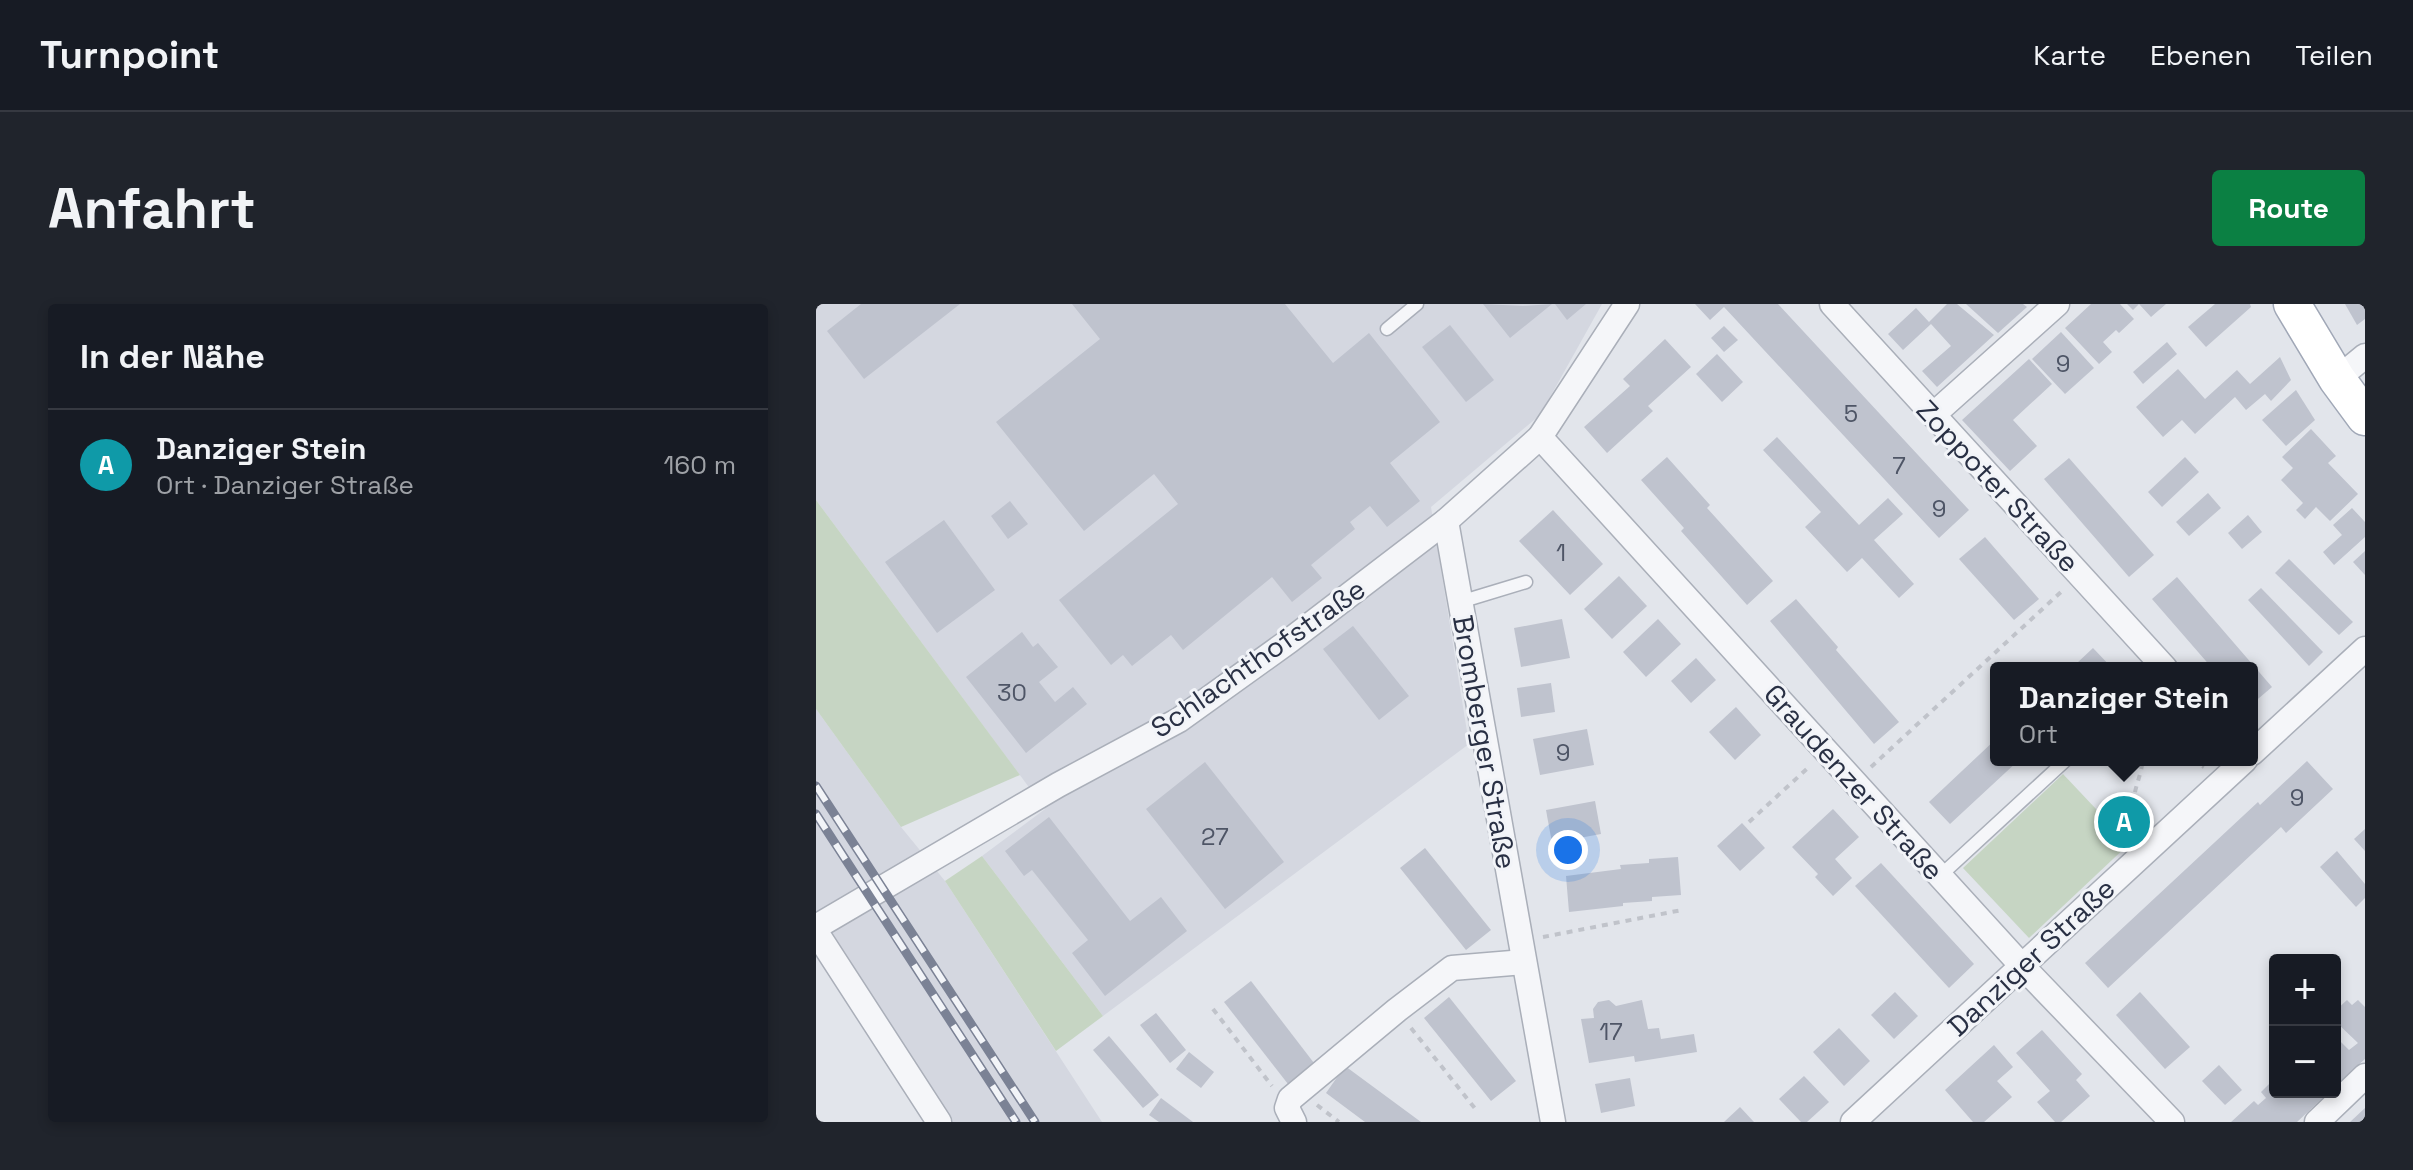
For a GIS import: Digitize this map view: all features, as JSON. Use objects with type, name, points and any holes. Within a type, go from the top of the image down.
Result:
[{"type":"main road","points":[[2292,304],[2337,379],[2365,417]]},
{"type":"street","name":"Schlachthofstraße","points":[[816,929],[1058,785],[1179,720],[1446,521],[1540,437],[1627,304]]},
{"type":"street","name":"Zoppoter Straße","points":[[1832,304],[2160,662]]},
{"type":"street","points":[[1933,415],[2057,304]]},
{"type":"street","points":[[2337,379],[2365,356]]},
{"type":"street","name":"Graudenzer Straße","points":[[1540,437],[2022,966],[2172,1122]]},
{"type":"street","name":"Bromberger Straße","points":[[1446,521],[1553,1122]]},
{"type":"street","points":[[2258,747],[2365,649]]},
{"type":"street","name":"Danziger Straße","points":[[1853,1122],[2239,766]]},
{"type":"street","points":[[816,929],[939,1122]]},
{"type":"street","points":[[1293,1114],[1397,1010],[1452,968],[1522,952]]},
{"type":"street","points":[[2317,1122],[2365,1076]]},
{"type":"lane","points":[[1387,329],[1417,304]]},
{"type":"lane","points":[[1460,602],[1526,582]]},
{"type":"lane","points":[[1940,876],[2059,766]]},
{"type":"path","points":[[1854,782],[2080,575]]},
{"type":"path","points":[[1749,822],[1827,751]]},
{"type":"path","points":[[2139,823],[2133,789],[2141,766]]},
{"type":"path","points":[[1522,952],[1682,910]]},
{"type":"path","points":[[1213,1009],[1293,1114]]},
{"type":"path","points":[[1397,1010],[1477,1111]]},
{"type":"shaded area","points":[[816,304],[1602,304],[1540,415],[1431,507],[1469,744],[1103,1016],[982,856],[1045,809],[816,500]]},
{"type":"shaded area","points":[[816,709],[901,827],[945,881],[1102,1122],[948,1122],[816,918]]},
{"type":"green space","points":[[816,500],[1020,775],[901,827],[816,709]]},
{"type":"green space","points":[[2063,774],[2129,844],[2029,938],[1963,868]]},
{"type":"green space","points":[[982,856],[1103,1016],[1056,1051],[945,881]]},
{"type":"building","points":[[861,304],[960,304],[864,379],[827,331]]},
{"type":"building","points":[[1072,304],[1285,304],[1333,363],[1369,333],[1440,422],[1390,463],[1420,501],[1387,527],[1370,506],[1350,522],[1355,529],[1311,565],[1322,578],[1292,602],[1272,577],[1183,650],[1171,635],[1132,666],[1123,655],[1111,665],[1059,600],[1178,504],[1154,474],[1084,531],[996,422],[1100,339]]},
{"type":"building","points":[[1483,304],[1523,306],[1552,304],[1510,338]]},
{"type":"building","points":[[1555,304],[1586,304],[1567,320]]},
{"type":"building","points":[[1695,304],[1778,304],[1969,510],[1939,538],[1724,307],[1710,320]]},
{"type":"building","points":[[1947,304],[1957,304],[1994,335],[1937,387],[1922,371],[1951,346],[1931,324],[1903,350],[1888,334],[1916,308],[1929,322]]},
{"type":"building","points":[[1966,304],[2023,304],[2027,307],[1998,333]]},
{"type":"building","points":[[2091,304],[2120,304],[2134,319],[2103,342],[2112,352],[2099,364],[2065,328]]},
{"type":"building","points":[[2139,304],[2166,304],[2151,317]]},
{"type":"building","points":[[2215,304],[2250,304],[2251,307],[2206,347],[2188,327]]},
{"type":"building","points":[[2345,304],[2365,304],[2365,319],[2357,325]]},
{"type":"building","points":[[1450,325],[1494,380],[1466,402],[1422,347]]},
{"type":"building","points":[[1724,326],[1738,340],[1724,352],[1711,338]]},
{"type":"building","points":[[2061,332],[2094,368],[2065,394],[2032,359]]},
{"type":"building","points":[[1665,339],[1691,367],[1648,406],[1653,411],[1607,453],[1584,427],[1630,386],[1623,379]]},
{"type":"building","points":[[2167,342],[2177,354],[2143,384],[2133,372]]},
{"type":"building","points":[[1717,354],[1743,382],[1722,402],[1696,374]]},
{"type":"building","points":[[2280,357],[2291,380],[2271,401],[2265,394],[2246,410],[2235,397],[2195,434],[2182,420],[2163,437],[2136,407],[2178,369],[2205,399],[2237,370],[2250,384]]},
{"type":"building","points":[[2029,359],[2052,384],[2013,420],[2037,446],[2010,471],[1962,420]]},
{"type":"building","points":[[2296,390],[2315,420],[2286,446],[2262,420]]},
{"type":"building","points":[[2311,429],[2336,456],[2328,463],[2358,494],[2330,521],[2316,507],[2305,519],[2296,510],[2303,503],[2281,480],[2293,468],[2282,457]]},
{"type":"building","points":[[1777,437],[1859,525],[1888,498],[1903,514],[1874,540],[1914,584],[1899,598],[1862,558],[1847,572],[1805,527],[1821,512],[1763,450]]},
{"type":"building","points":[[1667,457],[1710,505],[1707,508],[1773,581],[1747,605],[1681,531],[1684,528],[1641,480]]},
{"type":"building","points":[[2185,457],[2199,472],[2162,507],[2148,492]]},
{"type":"building","points":[[2069,458],[2154,555],[2129,577],[2044,479]]},
{"type":"building","points":[[2208,493],[2221,508],[2189,536],[2176,522]]},
{"type":"building","points":[[1010,501],[1028,524],[1008,539],[991,516]]},
{"type":"building","points":[[2352,508],[2365,522],[2365,537],[2334,565],[2323,552],[2342,535],[2333,525]]},
{"type":"building","points":[[1553,510],[1603,564],[1570,595],[1519,541]]},
{"type":"building","points":[[2248,515],[2262,532],[2242,549],[2228,533]]},
{"type":"building","points":[[944,520],[995,590],[937,633],[885,562]]},
{"type":"building","points":[[1985,537],[2039,599],[2014,620],[1959,559]]},
{"type":"building","points":[[2365,551],[2365,575],[2353,562]]},
{"type":"building","points":[[2289,559],[2353,622],[2339,635],[2275,573]]},
{"type":"building","points":[[1619,576],[1647,606],[1612,639],[1584,609]]},
{"type":"building","points":[[2177,577],[2250,662],[2207,662],[2152,599]]},
{"type":"building","points":[[2261,588],[2323,652],[2309,666],[2248,600]]},
{"type":"building","points":[[1796,599],[1899,722],[1874,744],[1770,621]]},
{"type":"building","points":[[1562,619],[1570,658],[1521,667],[1514,628]]},
{"type":"building","points":[[1658,619],[1681,644],[1646,677],[1623,652]]},
{"type":"building","points":[[1353,626],[1409,696],[1379,720],[1323,649]]},
{"type":"building","points":[[1022,632],[1033,647],[1038,643],[1058,667],[1039,682],[1055,702],[1073,687],[1087,704],[1026,753],[966,677]]},
{"type":"building","points":[[2093,648],[2106,662],[2078,662]]},
{"type":"building","points":[[1696,658],[1716,680],[1691,703],[1671,681]]},
{"type":"building","points":[[2258,671],[2272,687],[2258,699]]},
{"type":"building","points":[[1551,683],[1555,712],[1521,717],[1517,688]]},
{"type":"building","points":[[1736,707],[1761,735],[1735,760],[1709,732]]},
{"type":"building","points":[[1587,729],[1594,765],[1540,775],[1533,739]]},
{"type":"building","points":[[1990,745],[1990,766],[2013,766],[1950,824],[1929,802]]},
{"type":"building","points":[[2307,761],[2333,789],[2286,833],[2281,827],[2108,988],[2085,963],[2258,802],[2260,805]]},
{"type":"building","points":[[1205,762],[1284,862],[1225,909],[1146,809]]},
{"type":"building","points":[[1595,801],[1601,834],[1552,843],[1546,810]]},
{"type":"building","points":[[1833,809],[1859,837],[1835,859],[1852,878],[1833,896],[1815,877],[1818,874],[1792,847]]},
{"type":"building","points":[[1049,817],[1130,921],[1161,897],[1187,931],[1105,996],[1072,953],[1088,940],[1032,870],[1024,876],[1005,851]]},
{"type":"building","points":[[1742,823],[1765,848],[1740,871],[1717,846]]},
{"type":"building","points":[[2365,829],[2365,851],[2354,839]]},
{"type":"building","points":[[1425,848],[1491,930],[1466,950],[1400,868]]},
{"type":"building","points":[[2337,851],[2365,884],[2365,898],[2356,907],[2320,867]]},
{"type":"building","points":[[1678,857],[1681,895],[1569,912],[1566,876],[1621,869],[1620,865],[1649,863],[1649,859]]},
{"type":"building","points":[[1881,863],[1974,964],[1949,988],[1855,886]]},
{"type":"building","points":[[1251,981],[1314,1063],[1288,1084],[1224,1002]]},
{"type":"building","points":[[1895,992],[1918,1016],[1894,1039],[1871,1015]]},
{"type":"building","points":[[2140,992],[2190,1047],[2165,1069],[2116,1015]]},
{"type":"building","points":[[1449,997],[1516,1081],[1491,1101],[1424,1018]]},
{"type":"building","points":[[1609,1000],[1616,1006],[1642,1000],[1648,1029],[1659,1028],[1661,1039],[1694,1034],[1697,1052],[1635,1062],[1634,1056],[1589,1063],[1581,1019],[1594,1018],[1593,1009],[1598,1002]]},
{"type":"building","points":[[2347,1000],[2352,1005],[2358,1000],[2365,1007],[2365,1059],[2341,1081],[2341,1042],[2349,1050],[2358,1043],[2341,1027],[2341,1006]]},
{"type":"building","points":[[1156,1013],[1186,1050],[1170,1063],[1140,1025]]},
{"type":"building","points":[[1839,1028],[1870,1061],[1844,1086],[1813,1052]]},
{"type":"building","points":[[2042,1030],[2082,1074],[2076,1080],[2090,1096],[2061,1122],[2055,1122],[2037,1102],[2050,1091],[2016,1053]]},
{"type":"building","points":[[1109,1036],[1159,1095],[1143,1108],[1093,1050]]},
{"type":"building","points":[[1994,1045],[2013,1067],[1997,1081],[2012,1097],[1984,1122],[1973,1122],[1945,1090]]},
{"type":"building","points":[[1189,1052],[1214,1072],[1201,1088],[1176,1069]]},
{"type":"building","points":[[2219,1065],[2242,1090],[2225,1105],[2202,1081]]},
{"type":"building","points":[[1345,1066],[1421,1122],[1365,1122],[1326,1093]]},
{"type":"building","points":[[1804,1076],[1829,1102],[1807,1122],[1801,1122],[1779,1099]]},
{"type":"building","points":[[1630,1078],[1635,1106],[1601,1113],[1595,1084]]},
{"type":"building","points":[[2269,1084],[2269,1098],[2323,1098],[2297,1122],[2231,1122],[2254,1101],[2258,1105],[2266,1098],[2261,1092]]},
{"type":"building","points":[[1161,1098],[1193,1122],[1159,1122],[1149,1115]]},
{"type":"building","points":[[1740,1107],[1754,1122],[1724,1122]]},
{"type":"building","points":[[2365,1108],[2365,1122],[2350,1122]]},
{"type":"railway","points":[[816,786],[1035,1122]]},
{"type":"railway","points":[[816,814],[1016,1122]]},
{"type":"place","name":"Danziger Stein","points":[[2124,822]]}]
